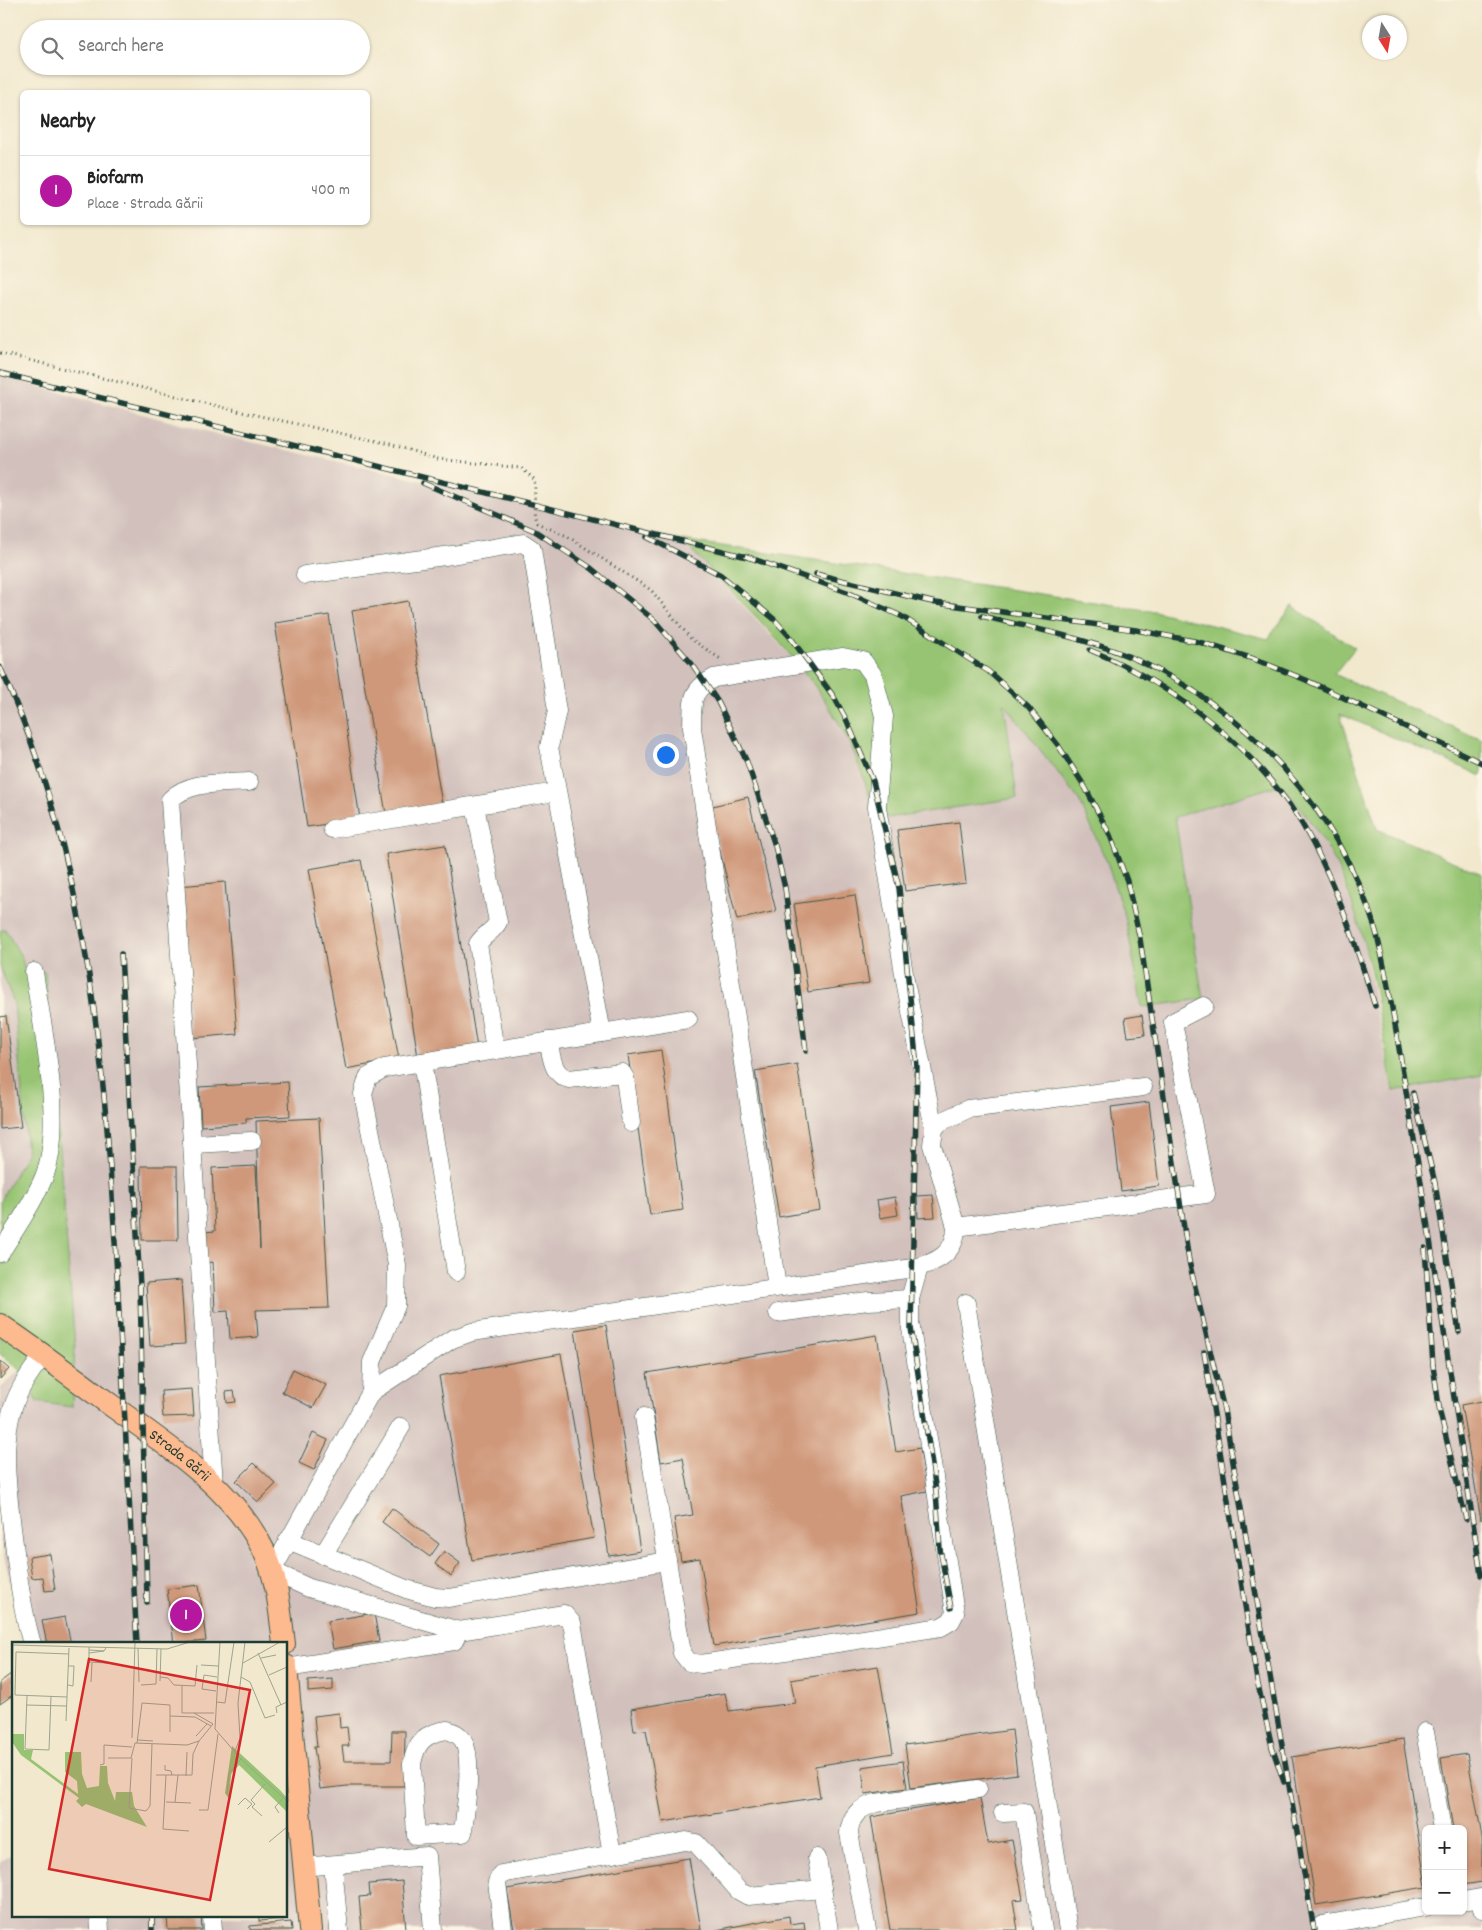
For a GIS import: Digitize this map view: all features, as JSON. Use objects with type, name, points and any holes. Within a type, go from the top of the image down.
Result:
[{"type":"main road","name":"Strada Gării","points":[[0,1324],[184,1458],[214,1485],[250,1529],[263,1550],[272,1571],[284,1642]]},
{"type":"main road","points":[[288,1718],[290,1768],[310,1930]]},
{"type":"street","points":[[305,575],[523,543],[530,545],[532,548],[557,710],[549,747],[602,1032]]},
{"type":"street","points":[[371,1392],[452,1339],[472,1332],[919,1267],[936,1261],[946,1254],[955,1240],[954,1220],[935,1161],[932,1145],[934,1129],[906,986],[877,807],[884,716],[873,675],[863,661],[843,657],[714,678],[702,684],[693,695],[692,728],[777,1287]]},
{"type":"street","points":[[214,1485],[170,800],[178,792],[188,787],[249,782]]},
{"type":"street","points":[[332,829],[556,792]]},
{"type":"street","points":[[475,806],[498,922],[494,930],[481,938],[478,944],[495,1050]]},
{"type":"street","points":[[0,1254],[44,1177],[52,1144],[52,1114],[48,1071],[34,972]]},
{"type":"street","points":[[954,1220],[1206,1194],[1173,1022],[1204,1006]]},
{"type":"street","points":[[612,1854],[570,1618],[560,1613],[459,1631],[309,1588],[272,1571],[371,1392],[372,1362],[396,1306],[397,1265],[364,1094],[368,1077],[385,1068],[688,1019]]},
{"type":"street","points":[[548,1041],[556,1072],[561,1077],[569,1079],[622,1073],[625,1078],[631,1123]]},
{"type":"street","points":[[422,1062],[456,1272]]},
{"type":"street","points":[[934,1129],[946,1117],[968,1109],[1143,1087]]},
{"type":"street","points":[[193,1144],[252,1141]]},
{"type":"street","points":[[644,1417],[682,1653],[689,1662],[701,1664],[941,1627],[951,1621],[955,1613],[910,1322],[910,1299],[919,1267]]},
{"type":"street","points":[[778,1313],[868,1301],[910,1299]]},
{"type":"street","points":[[966,1303],[1068,1930]]},
{"type":"street","points":[[32,1642],[16,1566],[6,1459],[10,1419],[15,1401],[23,1384],[44,1355]]},
{"type":"street","points":[[323,1555],[401,1427]]},
{"type":"street","points":[[288,1540],[406,1589],[435,1597],[449,1598],[667,1562]]},
{"type":"street","points":[[288,1667],[454,1641],[459,1631]]},
{"type":"street","points":[[447,1730],[460,1737],[466,1749],[467,1764],[463,1833],[425,1835],[416,1836],[412,1764],[414,1754],[422,1739],[428,1734],[447,1730]]},
{"type":"street","points":[[1426,1732],[1441,1825]]},
{"type":"street","points":[[866,1930],[849,1833],[850,1821],[855,1813],[864,1807],[876,1803],[978,1789]]},
{"type":"street","points":[[1003,1813],[1024,1812],[1043,1930]]},
{"type":"street","points":[[425,1835],[434,1930]]},
{"type":"street","points":[[503,1930],[497,1882],[501,1874],[686,1841],[696,1843],[739,1891],[748,1896],[822,1889]]},
{"type":"street","points":[[303,1867],[427,1856]]},
{"type":"street","points":[[817,1858],[829,1930]]},
{"type":"street","points":[[333,1864],[339,1930]]},
{"type":"street","points":[[1467,1900],[1480,1898],[1482,1910]]},
{"type":"street","points":[[1322,1925],[1422,1908]]},
{"type":"path","points":[[0,353],[236,411],[390,444],[438,459],[521,468],[534,479],[536,505],[534,517],[537,524],[567,536],[651,590],[691,639],[741,674]]},
{"type":"shaded area","points":[[0,376],[221,435],[682,540],[808,675],[831,706],[853,749],[869,789],[874,820],[1017,798],[1003,702],[1030,730],[1079,800],[1107,862],[1126,921],[1142,1007],[1203,998],[1175,817],[1282,783],[1315,827],[1336,865],[1360,928],[1392,1090],[1482,1075],[1482,1930],[0,1930],[0,1862],[12,1854],[12,1918],[288,1918],[288,1642],[23,1642],[0,1536],[0,1433],[3,1412],[0,1409],[0,1389],[20,1370],[37,1402],[72,1407],[75,1346],[45,972],[25,973],[22,957],[5,930],[0,931]]},
{"type":"shaded area","points":[[0,967],[14,1003],[27,1153],[0,1201]]},
{"type":"green space","points":[[682,540],[1154,611],[1268,639],[1292,606],[1355,648],[1334,674],[1482,740],[1482,776],[1340,714],[1377,829],[1482,874],[1482,1075],[1393,1091],[1372,976],[1348,893],[1337,866],[1325,844],[1282,784],[1175,817],[1203,999],[1142,1007],[1126,921],[1107,862],[1079,800],[1004,703],[1017,798],[874,820],[863,777],[847,738],[825,701],[772,634]]},
{"type":"green space","points":[[5,929],[22,958],[25,973],[45,972],[75,1346],[72,1407],[37,1402],[20,1370],[0,1354],[0,1201],[27,1153],[14,1003],[0,967],[0,931]]},
{"type":"building","points":[[408,601],[442,804],[386,814],[352,611]]},
{"type":"building","points":[[329,615],[360,819],[307,827],[275,623]]},
{"type":"building","points":[[748,797],[776,911],[737,920],[709,807]]},
{"type":"building","points":[[959,822],[966,883],[905,891],[897,830]]},
{"type":"building","points":[[445,845],[477,1048],[418,1057],[386,854]]},
{"type":"building","points":[[361,860],[399,1059],[346,1069],[309,869]]},
{"type":"building","points":[[225,882],[237,1034],[191,1038],[179,886]]},
{"type":"building","points":[[855,895],[869,983],[808,992],[794,904]]},
{"type":"building","points":[[1142,1015],[1145,1035],[1128,1037],[1125,1018]]},
{"type":"building","points":[[6,1016],[21,1127],[0,1129],[0,1017]]},
{"type":"building","points":[[661,1050],[683,1210],[650,1215],[628,1055]]},
{"type":"building","points":[[797,1064],[820,1210],[779,1217],[755,1071]]},
{"type":"building","points":[[288,1082],[290,1116],[246,1118],[246,1123],[201,1126],[199,1087]]},
{"type":"building","points":[[1149,1102],[1159,1186],[1121,1191],[1111,1107]]},
{"type":"building","points":[[319,1118],[329,1308],[256,1310],[258,1337],[230,1339],[228,1311],[215,1312],[213,1262],[206,1263],[204,1232],[215,1231],[212,1168],[256,1166],[260,1249],[256,1121]]},
{"type":"building","points":[[141,1166],[177,1166],[178,1240],[142,1240]]},
{"type":"building","points":[[933,1195],[935,1217],[918,1218],[917,1196]]},
{"type":"building","points":[[895,1197],[898,1215],[880,1218],[877,1200]]},
{"type":"building","points":[[181,1280],[185,1344],[150,1346],[146,1283]]},
{"type":"building","points":[[606,1325],[640,1551],[609,1556],[575,1330]]},
{"type":"building","points":[[877,1335],[896,1452],[920,1448],[927,1491],[901,1496],[920,1612],[714,1646],[700,1558],[681,1561],[674,1518],[693,1515],[683,1458],[661,1462],[647,1373]]},
{"type":"building","points":[[561,1354],[594,1538],[472,1560],[439,1376]]},
{"type":"building","points":[[0,1361],[9,1369],[0,1379]]},
{"type":"building","points":[[293,1369],[326,1385],[313,1408],[282,1392]]},
{"type":"building","points":[[192,1389],[194,1416],[163,1417],[161,1391]]},
{"type":"building","points":[[234,1391],[236,1402],[227,1403],[226,1392]]},
{"type":"building","points":[[1482,1401],[1482,1519],[1481,1520],[1461,1405]]},
{"type":"building","points":[[313,1433],[328,1440],[314,1470],[299,1463]]},
{"type":"building","points":[[254,1463],[276,1484],[258,1502],[236,1481]]},
{"type":"building","points":[[392,1508],[439,1544],[430,1557],[382,1522]]},
{"type":"building","points":[[444,1551],[460,1563],[451,1576],[435,1564]]},
{"type":"building","points":[[50,1554],[55,1590],[45,1591],[43,1577],[32,1578],[29,1557]]},
{"type":"building","points":[[199,1585],[206,1641],[174,1642],[167,1589]]},
{"type":"building","points":[[374,1613],[379,1641],[333,1649],[328,1621]]},
{"type":"building","points":[[65,1617],[71,1642],[47,1642],[42,1621]]},
{"type":"building","points":[[878,1666],[893,1753],[815,1766],[820,1797],[663,1822],[646,1730],[634,1731],[631,1709],[725,1693],[729,1711],[795,1703],[791,1680]]},
{"type":"building","points":[[11,1674],[12,1675],[12,1695],[0,1704],[0,1682]]},
{"type":"building","points":[[333,1679],[333,1690],[308,1692],[308,1681]]},
{"type":"building","points":[[339,1713],[340,1728],[347,1727],[349,1746],[342,1746],[344,1761],[391,1761],[392,1731],[405,1731],[404,1786],[347,1786],[320,1789],[314,1747],[317,1747],[314,1716]]},
{"type":"building","points":[[1012,1730],[1017,1774],[911,1788],[905,1745]]},
{"type":"building","points":[[1403,1739],[1422,1861],[1422,1888],[1316,1905],[1292,1757]]},
{"type":"building","points":[[1467,1754],[1482,1837],[1482,1882],[1467,1884],[1467,1825],[1452,1825],[1441,1758]]},
{"type":"building","points":[[903,1761],[907,1788],[865,1794],[862,1767]]},
{"type":"building","points":[[980,1798],[988,1844],[1012,1840],[1023,1899],[1013,1900],[1018,1930],[890,1930],[871,1817]]},
{"type":"building","points":[[689,1858],[701,1930],[514,1930],[507,1889]]},
{"type":"building","points":[[402,1881],[406,1930],[362,1930],[359,1897],[370,1896],[369,1884]]},
{"type":"building","points":[[789,1916],[790,1924],[804,1922],[805,1930],[716,1930]]},
{"type":"building","points":[[167,1918],[201,1918],[202,1930],[168,1930]]},
{"type":"building","points":[[259,1918],[283,1918],[283,1919],[259,1921]]},
{"type":"building","points":[[291,1922],[292,1930],[250,1930],[250,1926]]},
{"type":"railway","points":[[0,373],[751,558]]},
{"type":"railway","points":[[423,483],[535,531],[591,568],[654,620],[692,664],[718,702],[747,762],[775,846],[785,888],[806,1051]]},
{"type":"railway","points":[[647,537],[721,575],[774,619],[790,637],[834,697],[846,719],[873,781],[899,888],[917,1067],[911,1328],[936,1491],[940,1549],[951,1608]]},
{"type":"railway","points":[[745,556],[847,592],[901,616],[988,671],[1028,707],[1058,745],[1085,787],[1110,835],[1127,881],[1140,939],[1189,1261],[1224,1410],[1314,1930]]},
{"type":"railway","points":[[816,574],[936,603],[1136,630],[1199,642],[1254,659],[1306,680],[1482,763]]},
{"type":"railway","points":[[982,616],[1061,635],[1118,652],[1178,681],[1216,707],[1252,736],[1284,769],[1313,805],[1338,844],[1359,885],[1375,928],[1386,976],[1424,1199],[1481,1575]]},
{"type":"railway","points":[[1090,650],[1155,683],[1186,703],[1244,752],[1270,780],[1292,809],[1311,840],[1331,880],[1375,1006]]},
{"type":"railway","points":[[0,667],[30,739],[54,813],[73,889],[87,965],[98,1042],[112,1197],[137,1642]]},
{"type":"railway","points":[[121,954],[140,1286],[147,1602]]},
{"type":"railway","points":[[1413,1093],[1435,1183],[1459,1332]]},
{"type":"railway","points":[[1425,1248],[1433,1365],[1440,1413],[1466,1519]]},
{"type":"railway","points":[[1204,1352],[1257,1680],[1272,1747],[1284,1782]]},
{"type":"railway","points":[[152,1918],[152,1930]]},
{"type":"place","name":"Biofarm","points":[[186,1615]]}]
